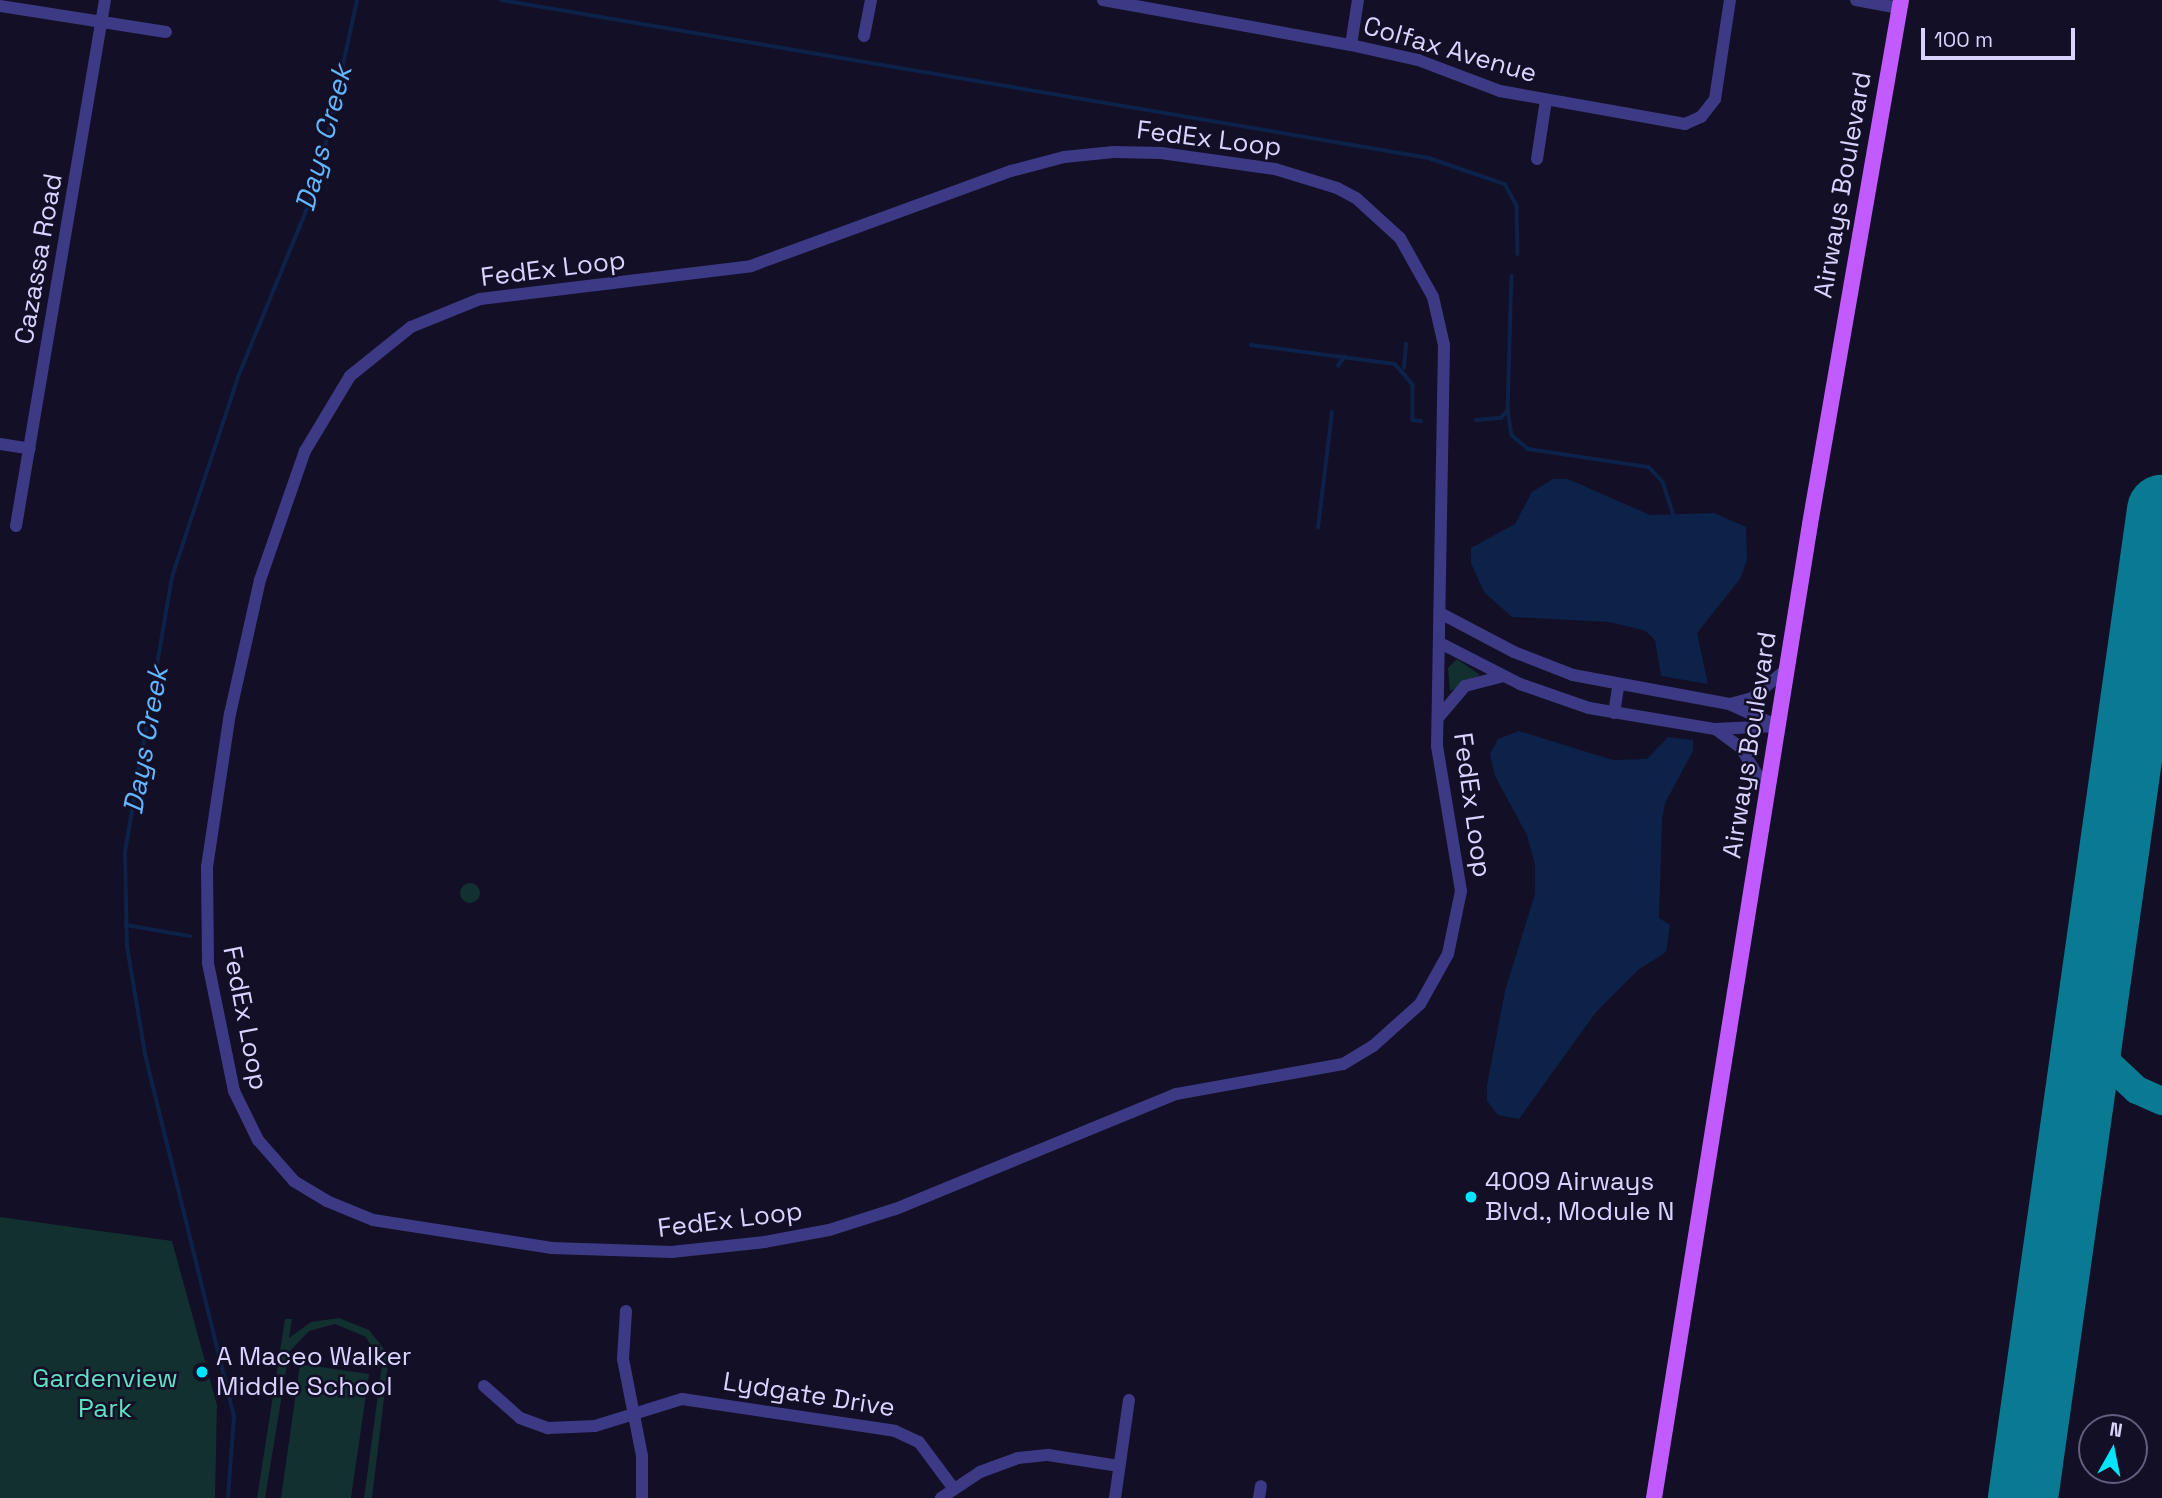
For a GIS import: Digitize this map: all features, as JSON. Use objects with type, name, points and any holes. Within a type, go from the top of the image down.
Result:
[{"type":"main road","name":"Airways Boulevard","points":[[1654,1498],[1767,792],[1900,4]]},
{"type":"street","name":"Cazassa Road","points":[[16,526],[105,0]]},
{"type":"street","points":[[864,36],[871,0]]},
{"type":"street","name":"Colfax Avenue","points":[[1102,0],[1351,45],[1418,60],[1500,91],[1685,124],[1702,117],[1715,99],[1730,0]]},
{"type":"street","points":[[1351,45],[1358,0]]},
{"type":"street","points":[[1856,0],[1900,4]]},
{"type":"street","points":[[0,6],[166,32]]},
{"type":"street","points":[[1537,159],[1546,100]]},
{"type":"street","name":"FedEx Loop","points":[[1161,153],[1308,177],[1356,198],[1388,225],[1410,251],[1436,306],[1444,345],[1440,613],[1438,718],[1441,776],[1459,862],[1460,906],[1441,971],[1404,1021],[1343,1064],[1176,1094],[938,1193],[856,1222],[765,1242],[646,1253],[552,1248],[373,1220],[327,1201],[287,1174],[250,1127],[234,1091],[211,990],[206,889],[230,715],[254,601],[305,451],[336,395],[385,345],[446,310],[500,294],[751,267],[1011,171],[1064,157],[1161,153]]},
{"type":"street","points":[[0,444],[30,449]]},
{"type":"street","points":[[1440,613],[1549,667],[1618,687],[1729,704],[1778,726]]},
{"type":"street","points":[[1440,643],[1504,676],[1556,698],[1614,713],[1715,729],[1778,726]]},
{"type":"street","points":[[1729,704],[1752,698],[1788,668]]},
{"type":"street","points":[[1438,718],[1465,686],[1504,676]]},
{"type":"street","points":[[1614,713],[1618,687]]},
{"type":"street","points":[[1715,729],[1741,748],[1767,792]]},
{"type":"street","points":[[626,1311],[623,1359],[642,1456],[642,1498]]},
{"type":"street","name":"Lydgate Drive","points":[[484,1386],[520,1418],[548,1428],[583,1428],[634,1415],[660,1403],[692,1400],[895,1431],[919,1442],[954,1489]]},
{"type":"street","points":[[1115,1498],[1129,1400]]},
{"type":"street","points":[[941,1498],[990,1467],[1018,1458],[1048,1455],[1119,1466]]},
{"type":"green space","points":[[1457,659],[1480,675],[1450,691],[1448,668]]},
{"type":"green space","points":[[470,883],[477,886],[480,893],[477,900],[470,903],[463,900],[460,893],[463,886]]},
{"type":"green space","name":"Gardenview Park","points":[[0,1217],[172,1241],[217,1405],[215,1498],[0,1498]]},
{"type":"green space","points":[[339,1318],[369,1330],[384,1349],[388,1365],[372,1498],[364,1498],[382,1365],[366,1337],[335,1324],[309,1331],[289,1352],[265,1498],[257,1498],[285,1319],[292,1319],[289,1338],[311,1322]]},
{"type":"green space","points":[[300,1364],[369,1374],[351,1498],[281,1498]]},
{"type":"water","points":[[1553,479],[1568,479],[1650,515],[1714,513],[1746,527],[1747,560],[1740,579],[1697,633],[1708,684],[1661,676],[1655,640],[1646,631],[1610,622],[1512,617],[1484,592],[1471,563],[1471,548],[1515,524],[1532,492]]},
{"type":"water","points":[[1519,731],[1613,760],[1647,759],[1668,737],[1693,740],[1693,751],[1665,803],[1662,819],[1659,918],[1670,925],[1666,952],[1638,970],[1596,1012],[1519,1119],[1498,1115],[1487,1101],[1487,1085],[1505,991],[1535,894],[1535,865],[1527,835],[1495,776],[1490,754],[1498,739]]},
{"type":"waterway","name":"Days Creek","points":[[228,1498],[234,1417],[145,1054],[127,947],[125,852],[172,577],[238,377],[317,184],[357,0]]},
{"type":"waterway","points":[[501,0],[1429,158],[1505,184],[1517,206],[1518,254]]},
{"type":"waterway","points":[[1512,276],[1508,410],[1512,435],[1528,449],[1649,467],[1663,482],[1675,518]]},
{"type":"waterway","points":[[1404,368],[1406,344]]},
{"type":"waterway","points":[[1251,345],[1395,364],[1413,385],[1413,420],[1421,421]]},
{"type":"waterway","points":[[1338,366],[1344,357]]},
{"type":"waterway","points":[[1476,420],[1501,418],[1508,410]]},
{"type":"waterway","points":[[1318,528],[1332,413]]},
{"type":"waterway","points":[[126,925],[190,936]]},
{"type":"taxiway","points":[[2127,760],[2162,633]]},
{"type":"taxiway","points":[[2092,1010],[2096,1035],[2109,1064],[2137,1090],[2162,1101]]},
{"type":"runway","points":[[2023,1498],[2162,510]]},
{"type":"place","name":"4009 Airways Blvd., Module N","points":[[1471,1197]]},
{"type":"place","name":"A Maceo Walker Middle School","points":[[202,1372]]}]
